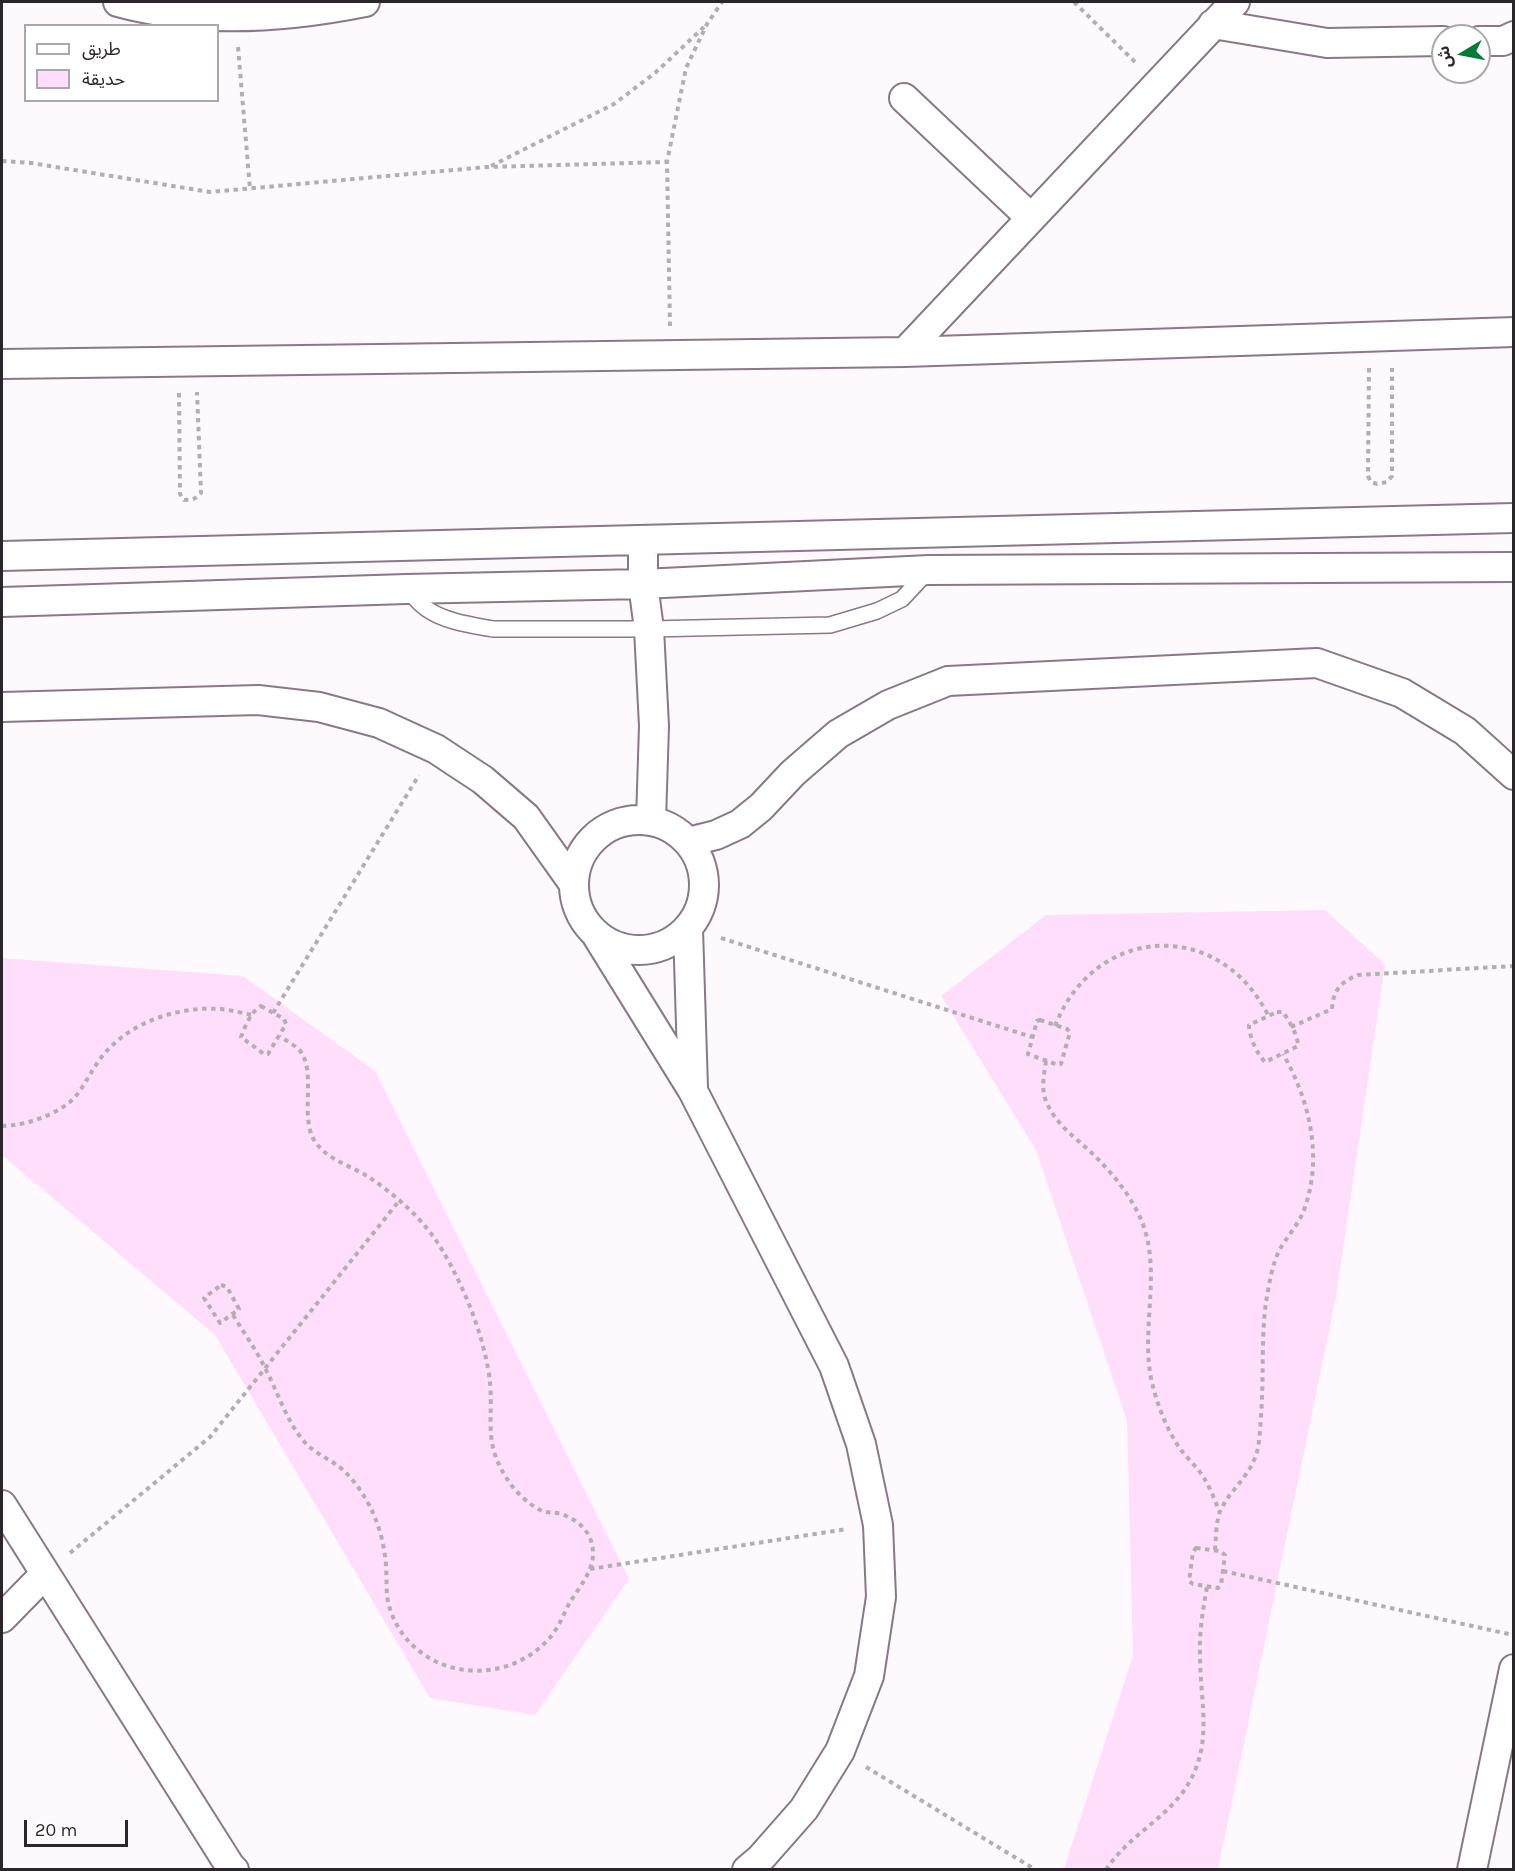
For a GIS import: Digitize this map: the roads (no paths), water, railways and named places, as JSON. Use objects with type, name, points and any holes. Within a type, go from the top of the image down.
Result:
[{"type":"street","points":[[118,2],[147,10],[236,17],[300,13],[365,2]]},
{"type":"street","points":[[905,352],[1234,2]]},
{"type":"street","points":[[1213,24],[1327,43],[1431,41]]},
{"type":"street","points":[[1491,41],[1503,41],[1514,36]]},
{"type":"street","points":[[904,98],[1031,218]]},
{"type":"street","points":[[2,364],[905,352],[1514,332]]},
{"type":"street","points":[[2,556],[1514,518]]},
{"type":"street","points":[[643,540],[643,584],[649,629],[654,726],[651,820]]},
{"type":"street","points":[[2,602],[643,584],[929,570],[1514,567]]},
{"type":"street","points":[[688,842],[716,835],[740,824],[838,734],[888,705],[948,681],[1317,663],[1402,693],[1465,731],[1514,775]]},
{"type":"street","points":[[2,707],[258,700],[319,706],[369,720],[436,749],[483,780],[526,817],[573,883]]},
{"type":"street","points":[[597,936],[615,946],[634,951],[653,949],[672,942],[692,922],[703,897],[704,878],[699,858],[678,832],[651,820],[635,819],[619,822],[604,829],[591,839],[575,867],[573,883],[576,903],[584,921],[597,936],[693,1090],[834,1366],[861,1444],[878,1525],[881,1597],[869,1676],[840,1751],[804,1809],[760,1859],[747,1869]]},
{"type":"street","points":[[692,922],[693,1090]]},
{"type":"street","points":[[2,1505],[44,1575],[234,1869]]},
{"type":"street","points":[[2,1618],[44,1575]]},
{"type":"street","points":[[1472,1869],[1514,1669]]},
{"type":"lane","points":[[406,589],[426,609],[447,619],[470,625],[516,629],[830,625],[877,611],[902,599],[929,570]]}]
